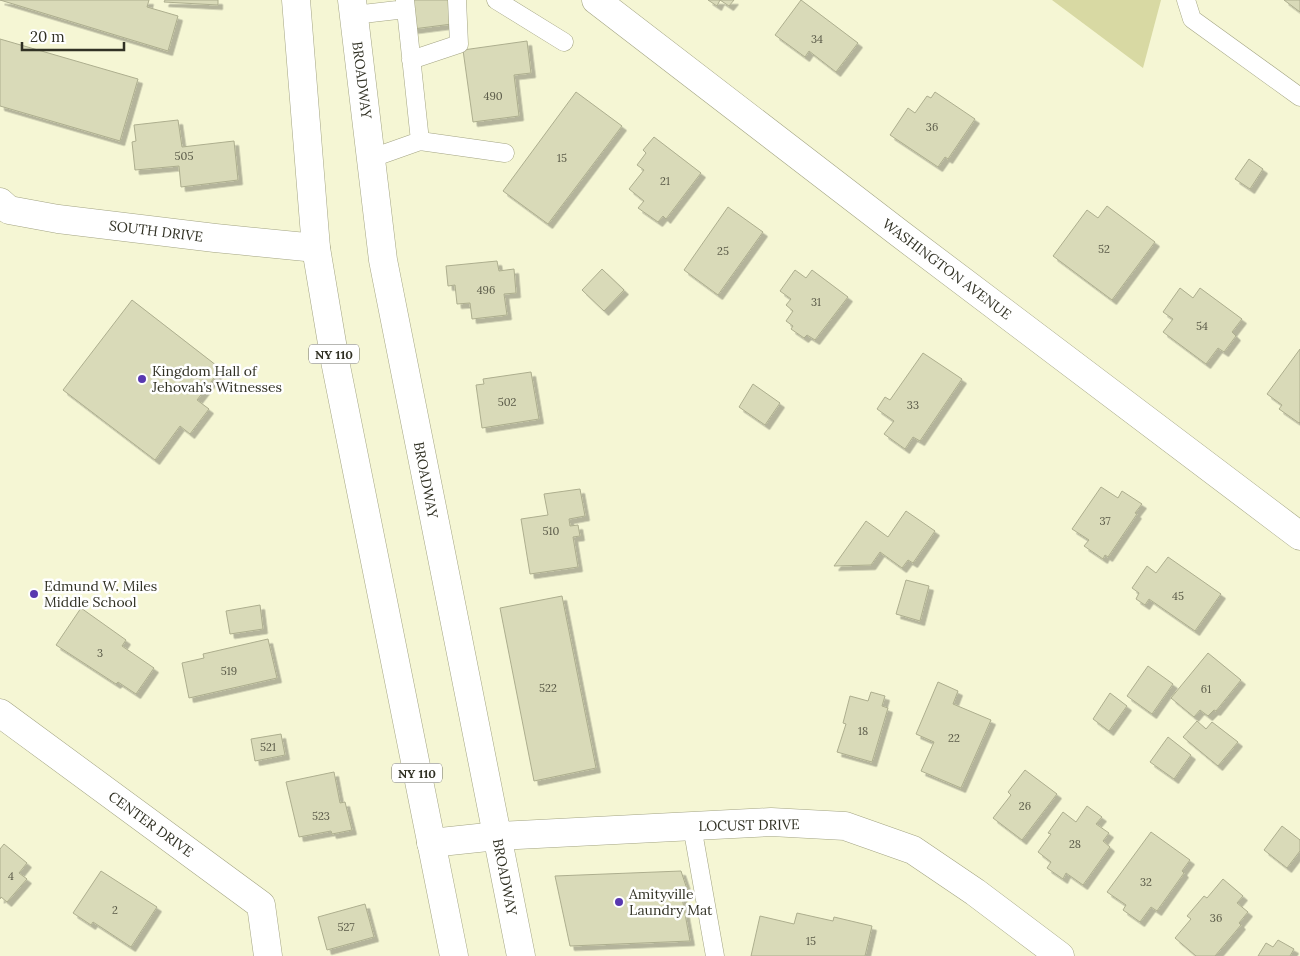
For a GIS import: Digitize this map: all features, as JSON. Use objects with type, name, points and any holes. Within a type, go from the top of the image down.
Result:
[{"type":"street","name":"NY 110","points":[[296,0],[316,248],[337,370],[454,956]]},
{"type":"street","name":"WASHINGTON AVENUE","points":[[596,0],[1300,536]]},
{"type":"street","name":"BROADWAY","points":[[353,7],[383,260],[520,956]]},
{"type":"street","name":"SOUTH DRIVE","points":[[3,207],[58,219],[316,248]]},
{"type":"street","name":"CENTER DRIVE","points":[[0,713],[261,905],[268,956]]},
{"type":"street","name":"LOCUST DRIVE","points":[[431,843],[497,836],[771,822],[844,826],[913,850],[975,892],[1060,956]]},
{"type":"lane","points":[[411,60],[459,44],[457,0]]},
{"type":"lane","points":[[496,0],[564,42]]},
{"type":"lane","points":[[1186,0],[1192,19],[1300,96]]},
{"type":"lane","points":[[353,7],[406,4],[420,141]]},
{"type":"lane","points":[[372,158],[420,141],[505,153]]},
{"type":"lane","points":[[692,826],[715,956]]},
{"type":"green space","points":[[1052,0],[1161,0],[1143,68]]},
{"type":"building","points":[[0,0],[149,0],[147,7],[178,16],[168,51]]},
{"type":"building","points":[[165,0],[218,0],[218,5],[164,2]]},
{"type":"building","points":[[409,0],[449,0],[452,24],[413,29]]},
{"type":"building","points":[[708,0],[720,0],[717,6]]},
{"type":"building","points":[[720,0],[734,0],[729,6]]},
{"type":"building","points":[[801,0],[858,43],[836,72],[809,51],[805,57],[775,35]]},
{"type":"building","points":[[1284,0],[1300,0],[1300,12]]},
{"type":"building","points":[[0,39],[138,79],[120,141],[0,106]]},
{"type":"building","points":[[527,41],[531,73],[514,75],[519,116],[473,122],[463,50]]},
{"type":"building","points":[[576,92],[622,126],[548,224],[503,191]]},
{"type":"building","points":[[935,92],[975,119],[948,159],[945,157],[938,167],[890,135],[908,108],[915,113],[927,96],[931,98]]},
{"type":"building","points":[[178,120],[182,147],[234,141],[238,180],[181,187],[179,166],[135,170],[132,142],[136,141],[134,125]]},
{"type":"building","points":[[654,137],[701,173],[666,219],[663,216],[658,222],[638,208],[644,201],[629,189],[644,170],[637,165],[646,153],[643,150]]},
{"type":"building","points":[[1249,159],[1263,169],[1250,189],[1235,179]]},
{"type":"building","points":[[1107,206],[1155,242],[1112,300],[1053,256],[1087,210],[1098,218]]},
{"type":"building","points":[[728,207],[763,232],[718,295],[684,270]]},
{"type":"building","points":[[497,261],[499,271],[514,269],[516,293],[504,294],[507,315],[472,319],[470,303],[457,304],[455,285],[448,286],[446,266]]},
{"type":"building","points":[[602,269],[624,290],[604,311],[582,290]]},
{"type":"building","points":[[795,270],[806,278],[812,270],[848,297],[815,340],[807,335],[804,338],[791,329],[793,326],[786,321],[793,311],[786,305],[791,299],[780,291]]},
{"type":"building","points":[[1180,288],[1193,298],[1200,288],[1242,319],[1232,332],[1236,336],[1224,352],[1218,348],[1206,364],[1163,332],[1173,319],[1163,312]]},
{"type":"building","name":"Kingdom Hall of Jehovah’s Witnesses","points":[[132,300],[221,369],[197,400],[209,409],[190,434],[180,426],[155,460],[63,390]]},
{"type":"building","points":[[1300,349],[1299,423],[1279,409],[1282,405],[1267,394]]},
{"type":"building","points":[[923,353],[962,379],[920,441],[913,437],[905,449],[884,434],[894,421],[877,409],[885,397],[890,400]]},
{"type":"building","points":[[531,372],[539,419],[482,428],[476,385],[484,384],[483,379]]},
{"type":"building","points":[[753,384],[780,403],[765,425],[739,407]]},
{"type":"building","points":[[1101,487],[1118,498],[1122,491],[1142,504],[1108,557],[1105,555],[1103,559],[1084,546],[1089,540],[1072,529]]},
{"type":"building","points":[[580,489],[585,516],[569,519],[570,526],[578,525],[580,536],[573,537],[578,567],[530,574],[521,519],[548,515],[544,494]]},
{"type":"building","points":[[906,511],[935,531],[913,563],[908,560],[902,568],[880,552],[871,565],[834,566],[866,521],[888,537]]},
{"type":"building","points":[[1168,557],[1221,594],[1195,631],[1149,599],[1145,605],[1136,599],[1139,593],[1132,588],[1147,566],[1156,573]]},
{"type":"building","points":[[906,580],[929,586],[920,621],[896,614]]},
{"type":"building","points":[[562,596],[596,768],[534,781],[500,608]]},
{"type":"building","points":[[260,605],[263,629],[230,634],[226,611]]},
{"type":"building","points":[[81,608],[126,640],[122,646],[154,668],[136,694],[118,682],[116,684],[56,645]]},
{"type":"building","points":[[268,639],[277,678],[189,698],[182,663],[204,658],[203,654]]},
{"type":"building","points":[[1208,653],[1241,680],[1216,711],[1214,710],[1208,716],[1200,710],[1194,717],[1171,698]]},
{"type":"building","points":[[1148,666],[1173,684],[1152,714],[1127,696]]},
{"type":"building","points":[[938,682],[958,691],[953,704],[991,720],[961,788],[921,771],[934,742],[916,734]]},
{"type":"building","points":[[871,692],[885,696],[882,706],[888,708],[872,762],[837,752],[846,724],[843,723],[850,696],[868,701]]},
{"type":"building","points":[[1110,693],[1127,706],[1109,731],[1093,719]]},
{"type":"building","points":[[1197,721],[1206,729],[1212,722],[1238,742],[1218,766],[1183,737]]},
{"type":"building","points":[[281,734],[285,755],[255,761],[251,739]]},
{"type":"building","points":[[1168,737],[1191,755],[1174,779],[1150,762]]},
{"type":"building","points":[[1025,770],[1057,794],[1022,840],[993,818],[1011,795],[1008,792]]},
{"type":"building","points":[[334,772],[340,803],[345,802],[352,830],[332,834],[331,831],[299,837],[286,782]]},
{"type":"building","points":[[1087,806],[1102,817],[1096,824],[1109,833],[1103,841],[1110,847],[1083,885],[1066,873],[1063,879],[1047,868],[1051,862],[1038,852],[1051,834],[1048,833],[1063,812],[1076,822]]},
{"type":"building","points":[[1282,826],[1300,840],[1300,851],[1287,868],[1264,850]]},
{"type":"building","points":[[1151,832],[1190,860],[1182,871],[1184,873],[1157,911],[1151,907],[1140,922],[1123,910],[1126,905],[1107,892]]},
{"type":"building","points":[[4,844],[27,863],[19,873],[27,879],[7,902],[1,897],[0,899],[0,849]]},
{"type":"building","points":[[101,871],[157,907],[131,947],[93,922],[91,925],[73,913]]},
{"type":"building","points":[[681,871],[687,889],[681,892],[690,941],[570,946],[555,876]]},
{"type":"building","points":[[1223,879],[1243,896],[1237,903],[1248,912],[1239,923],[1241,925],[1215,956],[1196,956],[1175,938],[1191,919],[1187,916],[1204,896],[1207,898]]},
{"type":"building","points":[[365,904],[374,937],[327,950],[318,917]]},
{"type":"building","points":[[797,913],[833,921],[834,917],[872,926],[865,956],[751,956],[760,916],[794,924]]},
{"type":"building","points":[[1278,940],[1294,949],[1290,956],[1258,956],[1266,943],[1273,947]]},
{"type":"place","name":"Kingdom Hall of Jehovah’s Witnesses","points":[[142,379]]},
{"type":"place","name":"Edmund W. Miles Middle School","points":[[34,594]]},
{"type":"place","name":"Amityville Laundry Mat","points":[[619,902]]}]
